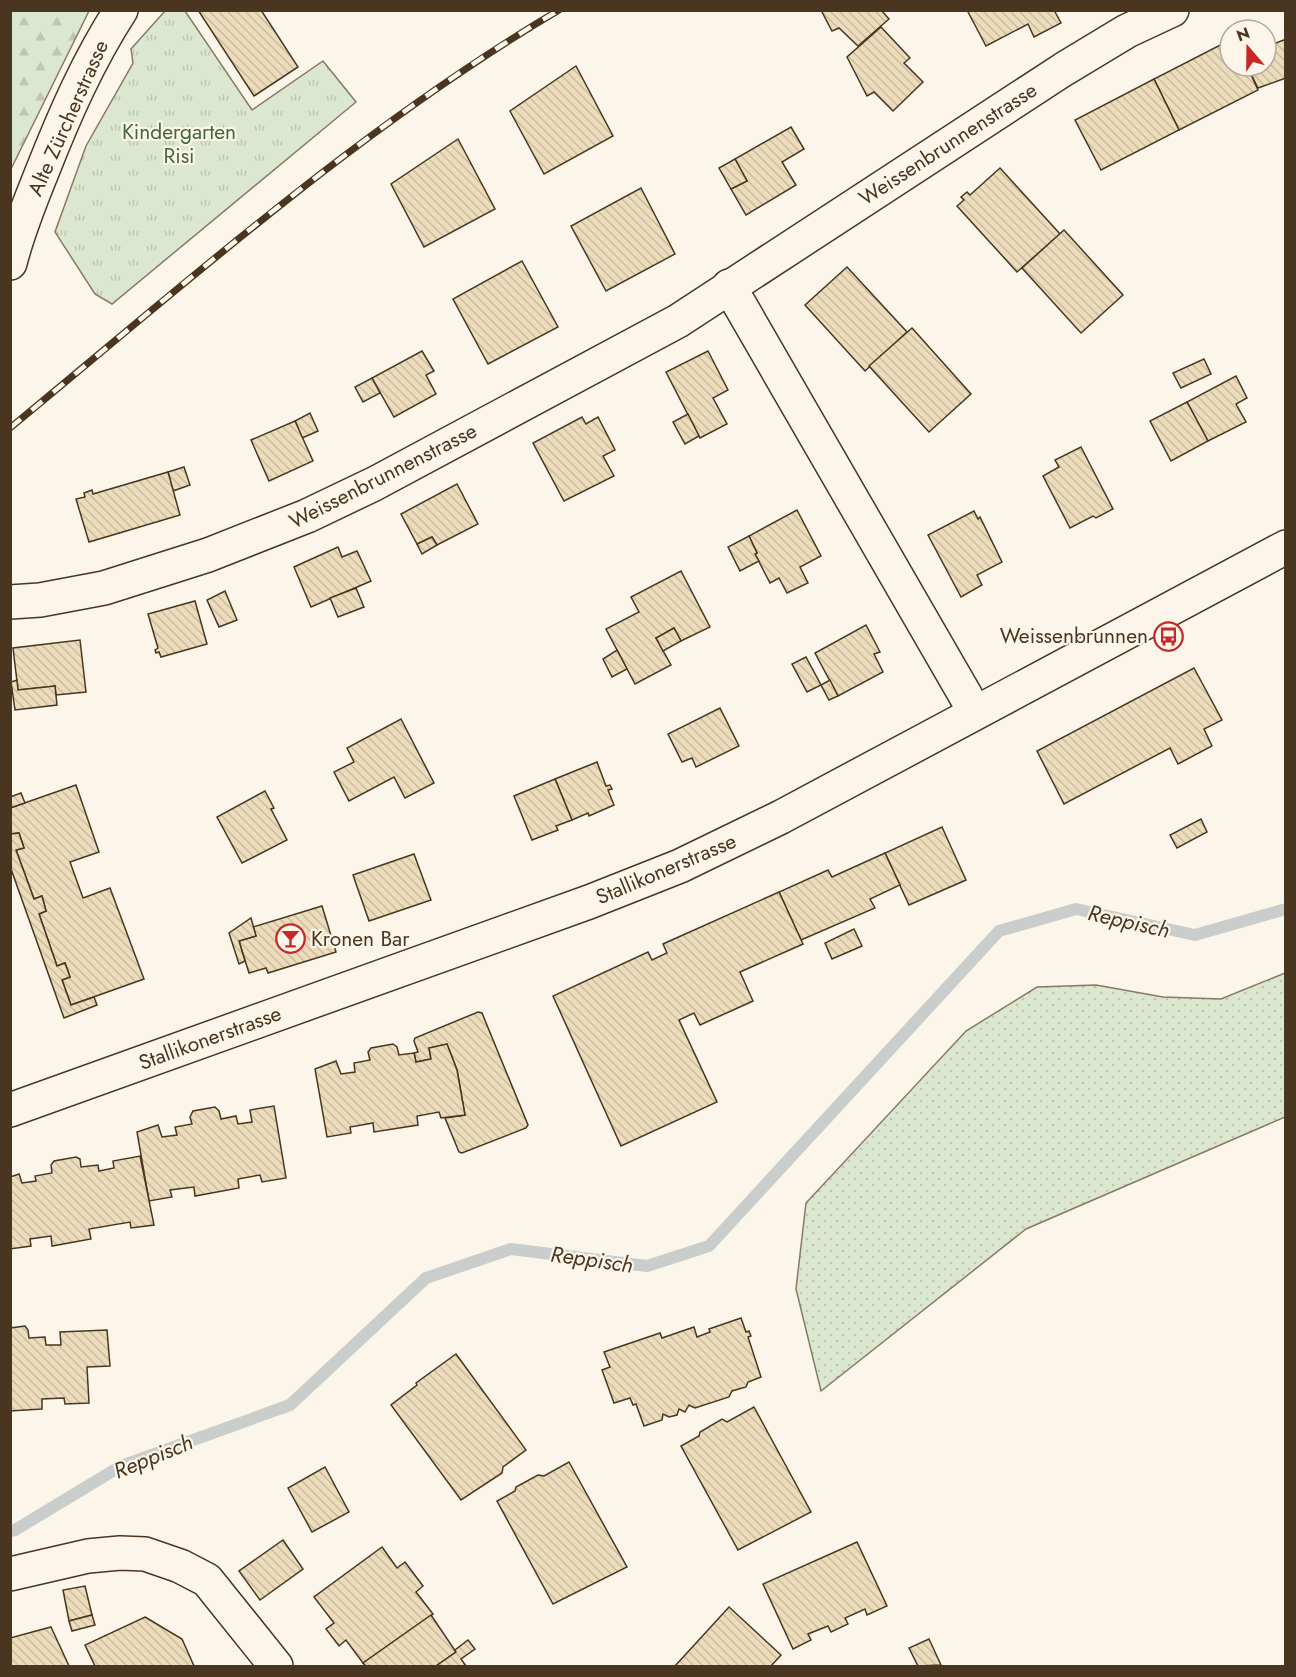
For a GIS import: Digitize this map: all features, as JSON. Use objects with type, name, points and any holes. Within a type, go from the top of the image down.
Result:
[{"type":"street","name":"Alte Zürcherstrasse","points":[[10,263],[16,237],[62,123],[100,43],[121,10]]},
{"type":"street","name":"Weissenbrunnenstrasse","points":[[10,602],[40,600],[104,588],[208,555],[307,516],[374,484],[678,321],[1064,69],[1127,32],[1172,10]]},
{"type":"street","points":[[729,286],[975,712]]},
{"type":"street","name":"Stallikonerstrasse","points":[[10,1110],[589,902],[680,866],[782,817],[1286,548]]},
{"type":"street","points":[[10,1574],[88,1556],[120,1553],[145,1554],[180,1566],[207,1580],[276,1666]]},
{"type":"green space","points":[[10,11],[89,11],[11,169]]},
{"type":"green space","name":"Kindergarten Risi","points":[[165,11],[185,11],[252,110],[323,61],[356,102],[112,304],[95,294],[55,232],[86,146],[133,63],[131,49]]},
{"type":"green space","points":[[1285,973],[1285,1117],[1026,1229],[821,1391],[796,1289],[806,1203],[966,1031],[1037,987],[1096,985],[1163,997],[1221,999]]},
{"type":"building","name":"Kindergarten Risi","points":[[198,10],[261,10],[298,67],[254,96]]},
{"type":"building","points":[[821,10],[881,10],[889,19],[858,46],[839,28],[832,31]]},
{"type":"building","points":[[967,10],[1054,10],[1061,23],[1034,37],[1028,24],[986,46]]},
{"type":"building","points":[[881,27],[910,58],[904,63],[923,82],[893,111],[874,92],[867,96],[847,57]]},
{"type":"building","points":[[1286,39],[1286,78],[1258,88],[1253,78],[1278,78],[1278,42]]},
{"type":"building","points":[[1218,46],[1218,78],[1252,78],[1258,90],[1179,130],[1154,79]]},
{"type":"building","points":[[576,66],[613,136],[544,174],[510,111]]},
{"type":"building","points":[[1154,79],[1179,130],[1101,170],[1075,120]]},
{"type":"building","points":[[791,127],[804,149],[782,162],[796,185],[746,215],[731,189],[747,181],[735,159]]},
{"type":"building","points":[[458,139],[495,209],[424,247],[391,184]]},
{"type":"building","points":[[735,159],[747,181],[731,189],[719,168]]},
{"type":"building","points":[[1000,168],[1060,234],[1017,272],[957,206],[964,200],[961,197],[967,192],[970,195]]},
{"type":"building","points":[[641,188],[675,254],[606,291],[571,226]]},
{"type":"building","points":[[1064,230],[1123,295],[1081,333],[1022,268]]},
{"type":"building","points":[[522,261],[558,327],[488,364],[453,299]]},
{"type":"building","points":[[847,267],[907,332],[865,371],[805,305]]},
{"type":"building","points":[[912,328],[971,394],[929,432],[869,366]]},
{"type":"building","points":[[422,351],[434,371],[426,375],[436,394],[394,417],[372,378]]},
{"type":"building","points":[[708,351],[728,390],[713,398],[727,424],[700,438],[666,372]]},
{"type":"building","points":[[1204,359],[1211,374],[1181,388],[1173,373]]},
{"type":"building","points":[[1236,376],[1247,398],[1236,404],[1246,422],[1208,441],[1187,402]]},
{"type":"building","points":[[372,378],[380,393],[363,402],[355,387]]},
{"type":"building","points":[[1187,402],[1208,441],[1171,461],[1150,421]]},
{"type":"building","points":[[310,413],[318,431],[302,438],[295,421]]},
{"type":"building","points":[[688,414],[699,436],[685,444],[673,422]]},
{"type":"building","points":[[582,417],[586,424],[598,417],[615,450],[603,456],[614,476],[564,501],[533,443]]},
{"type":"building","points":[[295,421],[313,461],[269,481],[251,440]]},
{"type":"building","points":[[1081,447],[1113,509],[1070,528],[1043,476],[1059,467],[1055,460]]},
{"type":"building","points":[[184,467],[190,485],[173,491],[168,472]]},
{"type":"building","points":[[168,472],[180,515],[89,542],[76,499],[85,497],[84,493],[92,490],[93,494]]},
{"type":"building","points":[[457,484],[478,524],[437,545],[432,537],[417,544],[401,514]]},
{"type":"building","points":[[797,510],[821,556],[800,567],[808,583],[787,593],[779,578],[770,583],[755,554],[757,553],[749,536]]},
{"type":"building","points":[[974,511],[978,519],[980,517],[1002,562],[977,575],[982,585],[961,597],[928,535]]},
{"type":"building","points":[[749,536],[759,561],[740,571],[728,547]]},
{"type":"building","points":[[432,537],[437,545],[422,554],[417,544]]},
{"type":"building","points":[[338,547],[342,557],[357,551],[371,581],[311,607],[294,567]]},
{"type":"building","points":[[681,571],[710,627],[681,641],[674,628],[656,638],[671,665],[635,684],[606,629],[639,612],[631,597]]},
{"type":"building","points":[[356,588],[364,607],[338,617],[330,598]]},
{"type":"building","points":[[225,591],[237,620],[219,627],[207,600]]},
{"type":"building","points":[[195,601],[207,644],[161,657],[155,650],[158,648],[148,614]]},
{"type":"building","points":[[866,625],[880,652],[874,654],[883,672],[838,696],[815,653]]},
{"type":"building","points":[[674,628],[681,641],[663,651],[656,638]]},
{"type":"building","points":[[80,640],[86,692],[56,695],[55,686],[18,690],[13,648]]},
{"type":"building","points":[[617,650],[627,669],[612,677],[603,659]]},
{"type":"building","points":[[806,657],[821,685],[807,692],[792,664]]},
{"type":"building","points":[[1194,668],[1222,720],[1204,729],[1212,746],[1178,764],[1170,748],[1064,804],[1037,751]]},
{"type":"building","points":[[17,680],[18,690],[55,686],[57,705],[15,710],[11,682]]},
{"type":"building","points":[[830,680],[838,696],[829,700],[821,685]]},
{"type":"building","points":[[720,708],[739,746],[696,767],[692,758],[682,762],[668,734]]},
{"type":"building","points":[[401,719],[434,783],[405,798],[394,777],[349,801],[334,772],[354,762],[347,748]]},
{"type":"building","points":[[597,762],[606,786],[610,785],[612,789],[608,790],[614,805],[589,816],[588,813],[572,820],[555,779]]},
{"type":"building","points":[[555,779],[572,820],[556,826],[558,830],[532,840],[514,796]]},
{"type":"building","points":[[76,785],[99,852],[70,862],[83,898],[110,888],[144,979],[71,1005],[62,980],[70,977],[65,963],[57,966],[39,914],[46,911],[42,896],[34,899],[16,850],[24,848],[19,833],[10,834],[10,808]]},
{"type":"building","points":[[265,791],[274,808],[271,809],[287,840],[242,863],[217,817]]},
{"type":"building","points":[[21,793],[25,803],[10,808],[10,797]]},
{"type":"building","points":[[1201,819],[1207,832],[1177,848],[1170,835]]},
{"type":"building","points":[[942,827],[966,880],[909,905],[885,853]]},
{"type":"building","points":[[19,833],[24,848],[16,850],[34,899],[42,896],[46,911],[39,914],[57,966],[65,963],[70,977],[62,980],[71,1005],[94,997],[97,1005],[64,1018],[10,866],[10,834]]},
{"type":"building","points":[[885,853],[900,885],[870,899],[875,908],[801,940],[779,892],[828,870],[832,877]]},
{"type":"building","points":[[414,854],[431,900],[369,921],[353,875]]},
{"type":"building","points":[[779,892],[803,944],[740,972],[753,1001],[700,1025],[694,1013],[679,1020],[717,1102],[621,1146],[553,996],[648,952],[652,960],[667,953],[663,944]]},
{"type":"building","name":"Kronen Bar","points":[[322,906],[336,952],[268,973],[266,968],[249,973],[239,941],[256,936],[253,927]]},
{"type":"building","points":[[251,918],[256,936],[239,941],[245,961],[239,964],[229,933]]},
{"type":"building","points":[[854,929],[862,946],[832,959],[825,943]]},
{"type":"building","points":[[478,1012],[482,1013],[528,1125],[526,1128],[462,1153],[459,1152],[445,1118],[465,1115],[457,1070],[447,1044],[429,1048],[431,1059],[416,1062],[414,1053],[418,1052],[414,1041],[415,1038]]},
{"type":"building","points":[[393,1044],[397,1047],[399,1055],[414,1053],[416,1062],[431,1059],[429,1048],[447,1044],[457,1070],[465,1115],[441,1118],[439,1112],[417,1116],[418,1125],[374,1132],[373,1123],[350,1127],[351,1133],[327,1137],[315,1069],[336,1061],[341,1074],[355,1072],[354,1063],[370,1060],[368,1052],[371,1048]]},
{"type":"building","points":[[274,1106],[286,1178],[262,1182],[260,1175],[238,1179],[239,1188],[195,1196],[194,1187],[170,1190],[172,1197],[149,1201],[137,1132],[158,1125],[162,1137],[177,1135],[175,1127],[192,1124],[190,1117],[193,1111],[215,1107],[221,1119],[236,1116],[238,1124],[252,1122],[250,1110]]},
{"type":"building","points":[[140,1156],[154,1225],[131,1228],[130,1222],[89,1229],[91,1239],[52,1246],[51,1236],[30,1239],[31,1246],[10,1249],[10,1177],[19,1174],[22,1183],[36,1181],[35,1176],[52,1173],[51,1165],[54,1161],[76,1157],[80,1159],[81,1167],[98,1165],[99,1171],[114,1168],[113,1161]]},
{"type":"building","points":[[741,1318],[746,1332],[749,1331],[751,1336],[748,1337],[761,1377],[748,1382],[746,1387],[732,1391],[729,1397],[695,1408],[689,1405],[685,1412],[679,1409],[677,1415],[669,1417],[663,1414],[662,1420],[644,1426],[636,1404],[633,1405],[630,1398],[614,1403],[602,1370],[610,1367],[604,1352],[660,1333],[662,1338],[694,1327],[697,1337],[710,1332],[709,1329]]},
{"type":"building","points":[[25,1326],[29,1338],[45,1337],[46,1345],[61,1345],[60,1332],[107,1330],[110,1366],[87,1367],[89,1403],[65,1404],[64,1398],[42,1399],[42,1409],[10,1411],[10,1328]]},
{"type":"building","points":[[456,1354],[526,1450],[503,1467],[502,1473],[461,1500],[391,1405],[417,1385],[416,1383]]},
{"type":"building","points":[[754,1407],[811,1512],[738,1550],[681,1446],[722,1419],[727,1422]]},
{"type":"building","points":[[569,1462],[627,1567],[553,1604],[497,1501],[538,1475],[544,1476]]},
{"type":"building","points":[[325,1467],[349,1512],[312,1532],[288,1488]]},
{"type":"building","points":[[283,1540],[303,1569],[260,1600],[239,1571]]},
{"type":"building","points":[[857,1542],[887,1606],[867,1615],[865,1609],[845,1618],[848,1624],[831,1632],[828,1626],[808,1634],[811,1640],[793,1649],[763,1584]]},
{"type":"building","points":[[382,1547],[397,1568],[405,1562],[423,1586],[416,1592],[433,1614],[363,1663],[346,1640],[339,1646],[326,1629],[334,1623],[314,1597]]},
{"type":"building","points":[[85,1586],[92,1615],[69,1621],[63,1590]]},
{"type":"building","points":[[729,1607],[781,1655],[771,1666],[675,1666]]},
{"type":"building","points":[[92,1615],[95,1625],[72,1631],[69,1621]]},
{"type":"building","points":[[431,1615],[456,1652],[436,1666],[366,1666],[363,1663]]},
{"type":"building","points":[[145,1617],[182,1639],[194,1666],[95,1666],[85,1645]]},
{"type":"building","points":[[51,1627],[69,1666],[10,1666],[10,1638]]},
{"type":"building","points":[[929,1639],[941,1665],[918,1666],[909,1648]]},
{"type":"building","points":[[468,1640],[475,1649],[461,1659],[466,1666],[436,1666],[456,1652],[455,1650]]},
{"type":"waterway","name":"Reppisch","points":[[10,1531],[121,1466],[290,1405],[426,1278],[511,1249],[647,1266],[709,1246],[999,931],[1076,909],[1195,935],[1286,909]]},
{"type":"railway","points":[[10,428],[209,262],[345,155],[415,104],[559,10]]},
{"type":"place","name":"Weissenbrunnen","points":[[1169,636]]},
{"type":"place","name":"Kronen Bar","points":[[290,939]]}]
